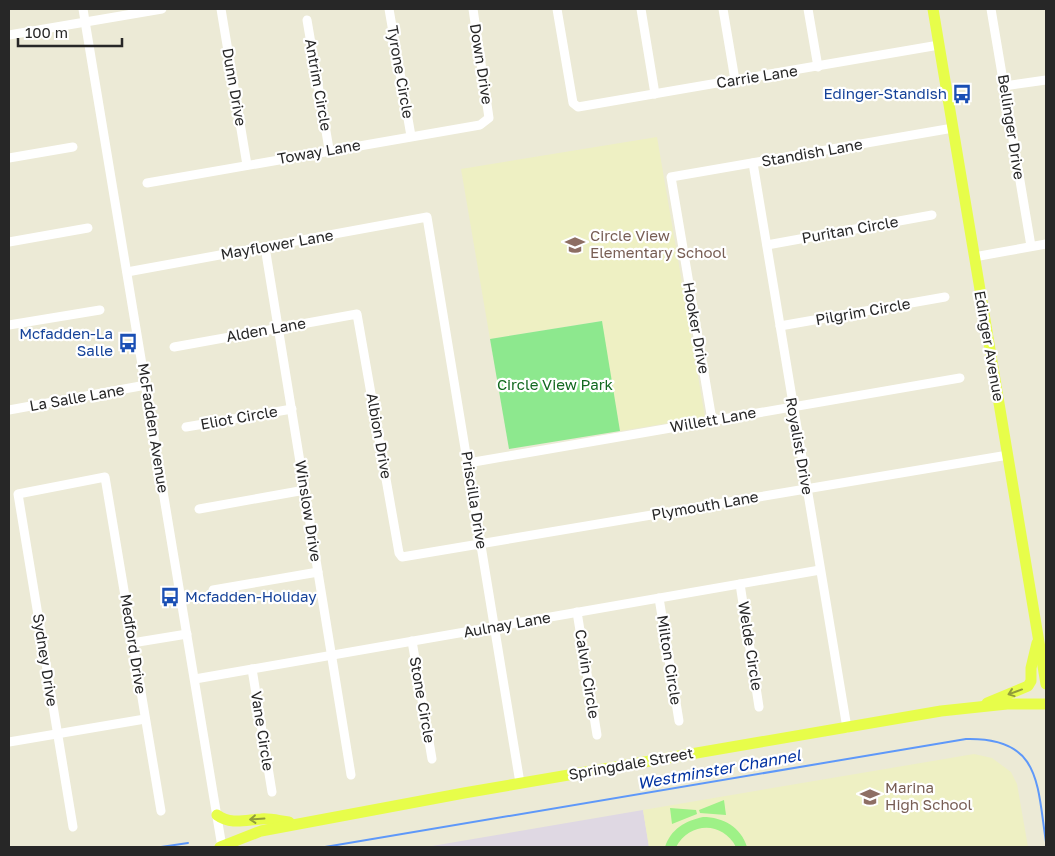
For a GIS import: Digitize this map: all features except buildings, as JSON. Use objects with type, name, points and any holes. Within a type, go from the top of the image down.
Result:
[{"type":"main road","name":"Edinger Avenue","points":[[932,9],[1046,684]]},
{"type":"main road","points":[[975,707],[1028,686],[1032,681],[1031,668],[1038,636]]},
{"type":"main road","name":"Springdale Street","points":[[221,847],[261,831],[298,823],[520,783],[975,707],[1046,704]]},
{"type":"main road","points":[[217,815],[224,820],[235,822],[263,818],[298,823]]},
{"type":"street","name":"McFadden Avenue","points":[[83,9],[195,679],[221,847]]},
{"type":"street","points":[[9,35],[162,9]]},
{"type":"street","name":"Dunn Drive","points":[[220,9],[247,165]]},
{"type":"street","name":"Tyrone Circle","points":[[389,9],[411,136]]},
{"type":"street","name":"Down Drive","points":[[473,9],[490,118]]},
{"type":"street","name":"Carrie Lane","points":[[558,9],[574,106],[818,67],[939,45]]},
{"type":"street","points":[[641,9],[655,94]]},
{"type":"street","points":[[723,9],[735,80]]},
{"type":"street","points":[[808,9],[818,67]]},
{"type":"street","name":"Bellinger Drive","points":[[991,9],[1031,246]]},
{"type":"street","name":"Antrim Circle","points":[[307,20],[329,150]]},
{"type":"street","points":[[1004,86],[1046,80]]},
{"type":"street","name":"Toway Lane","points":[[146,183],[480,125],[490,118]]},
{"type":"street","name":"Standish Lane","points":[[671,177],[953,128]]},
{"type":"street","points":[[9,158],[73,147]]},
{"type":"street","name":"Royalist Drive","points":[[753,163],[847,728]]},
{"type":"street","name":"Hooker Drive","points":[[671,177],[712,420]]},
{"type":"street","name":"Puritan Circle","points":[[767,245],[932,215]]},
{"type":"street","name":"Mayflower Lane","points":[[127,272],[427,217]]},
{"type":"street","name":"Priscilla Drive","points":[[427,217],[520,783]]},
{"type":"street","points":[[9,242],[88,228]]},
{"type":"street","points":[[974,256],[1046,244]]},
{"type":"street","name":"Winslow Drive","points":[[265,247],[351,775]]},
{"type":"street","name":"Pilgrim Circle","points":[[780,326],[945,297]]},
{"type":"street","points":[[9,325],[100,310]]},
{"type":"street","name":"Alden Lane","points":[[174,347],[357,314]]},
{"type":"street","name":"Albion Drive","points":[[357,314],[397,544],[402,557]]},
{"type":"street","name":"Willett Lane","points":[[468,463],[960,378]]},
{"type":"street","name":"La Salle Lane","points":[[9,410],[146,386]]},
{"type":"street","name":"Eliot Circle","points":[[186,427],[292,409]]},
{"type":"street","name":"Plymouth Lane","points":[[402,557],[1008,455]]},
{"type":"street","name":"Sydney Drive","points":[[73,827],[18,494],[105,477]]},
{"type":"street","name":"Medford Drive","points":[[105,477],[161,810]]},
{"type":"street","points":[[199,509],[305,490]]},
{"type":"street","name":"Aulnay Lane","points":[[195,679],[820,570]]},
{"type":"street","points":[[213,590],[318,572]]},
{"type":"street","name":"Welde Circle","points":[[740,584],[759,707]]},
{"type":"street","name":"Milton Circle","points":[[659,598],[679,721]]},
{"type":"street","name":"Calvin Circle","points":[[577,612],[597,735]]},
{"type":"street","points":[[132,643],[187,634]]},
{"type":"street","name":"Stone Circle","points":[[412,641],[432,759]]},
{"type":"street","name":"Vane Circle","points":[[252,669],[272,792]]},
{"type":"street","points":[[9,742],[145,719]]},
{"type":"shaded area","name":"Circle View Elementary School","points":[[657,137],[705,417],[620,431],[601,321],[490,339],[461,169]]},
{"type":"shaded area","name":"Marina High School","points":[[974,754],[992,758],[1011,772],[1017,784],[1028,847],[649,847],[643,810]]},
{"type":"shaded area","points":[[643,810],[649,847],[426,847]]},
{"type":"green space","name":"Circle View Park","points":[[602,321],[620,431],[509,449],[490,339]]},
{"type":"green space","points":[[724,800],[726,815],[700,813],[699,810]]},
{"type":"green space","points":[[670,808],[696,810],[697,814],[672,824]]},
{"type":"green space","points":[[703,817],[724,821],[736,829],[747,847],[736,847],[723,833],[715,829],[706,828],[697,829],[689,833],[676,847],[665,847],[671,835],[679,827]]},
{"type":"waterway","name":"Westminster Channel","points":[[325,847],[966,739],[991,740],[1009,746],[1022,755],[1031,768],[1037,783],[1046,842]]},
{"type":"waterway","name":"Westminster Channel","points":[[161,847],[188,843]]},
{"type":"place","name":"Edinger-Standish","points":[[962,94]]},
{"type":"place","name":"Circle View Elementary School","points":[[575,245]]},
{"type":"place","name":"Mcfadden-La Salle","points":[[128,343]]},
{"type":"place","name":"Mcfadden-Holiday","points":[[170,597]]},
{"type":"place","name":"Marina High School","points":[[870,797]]}]
